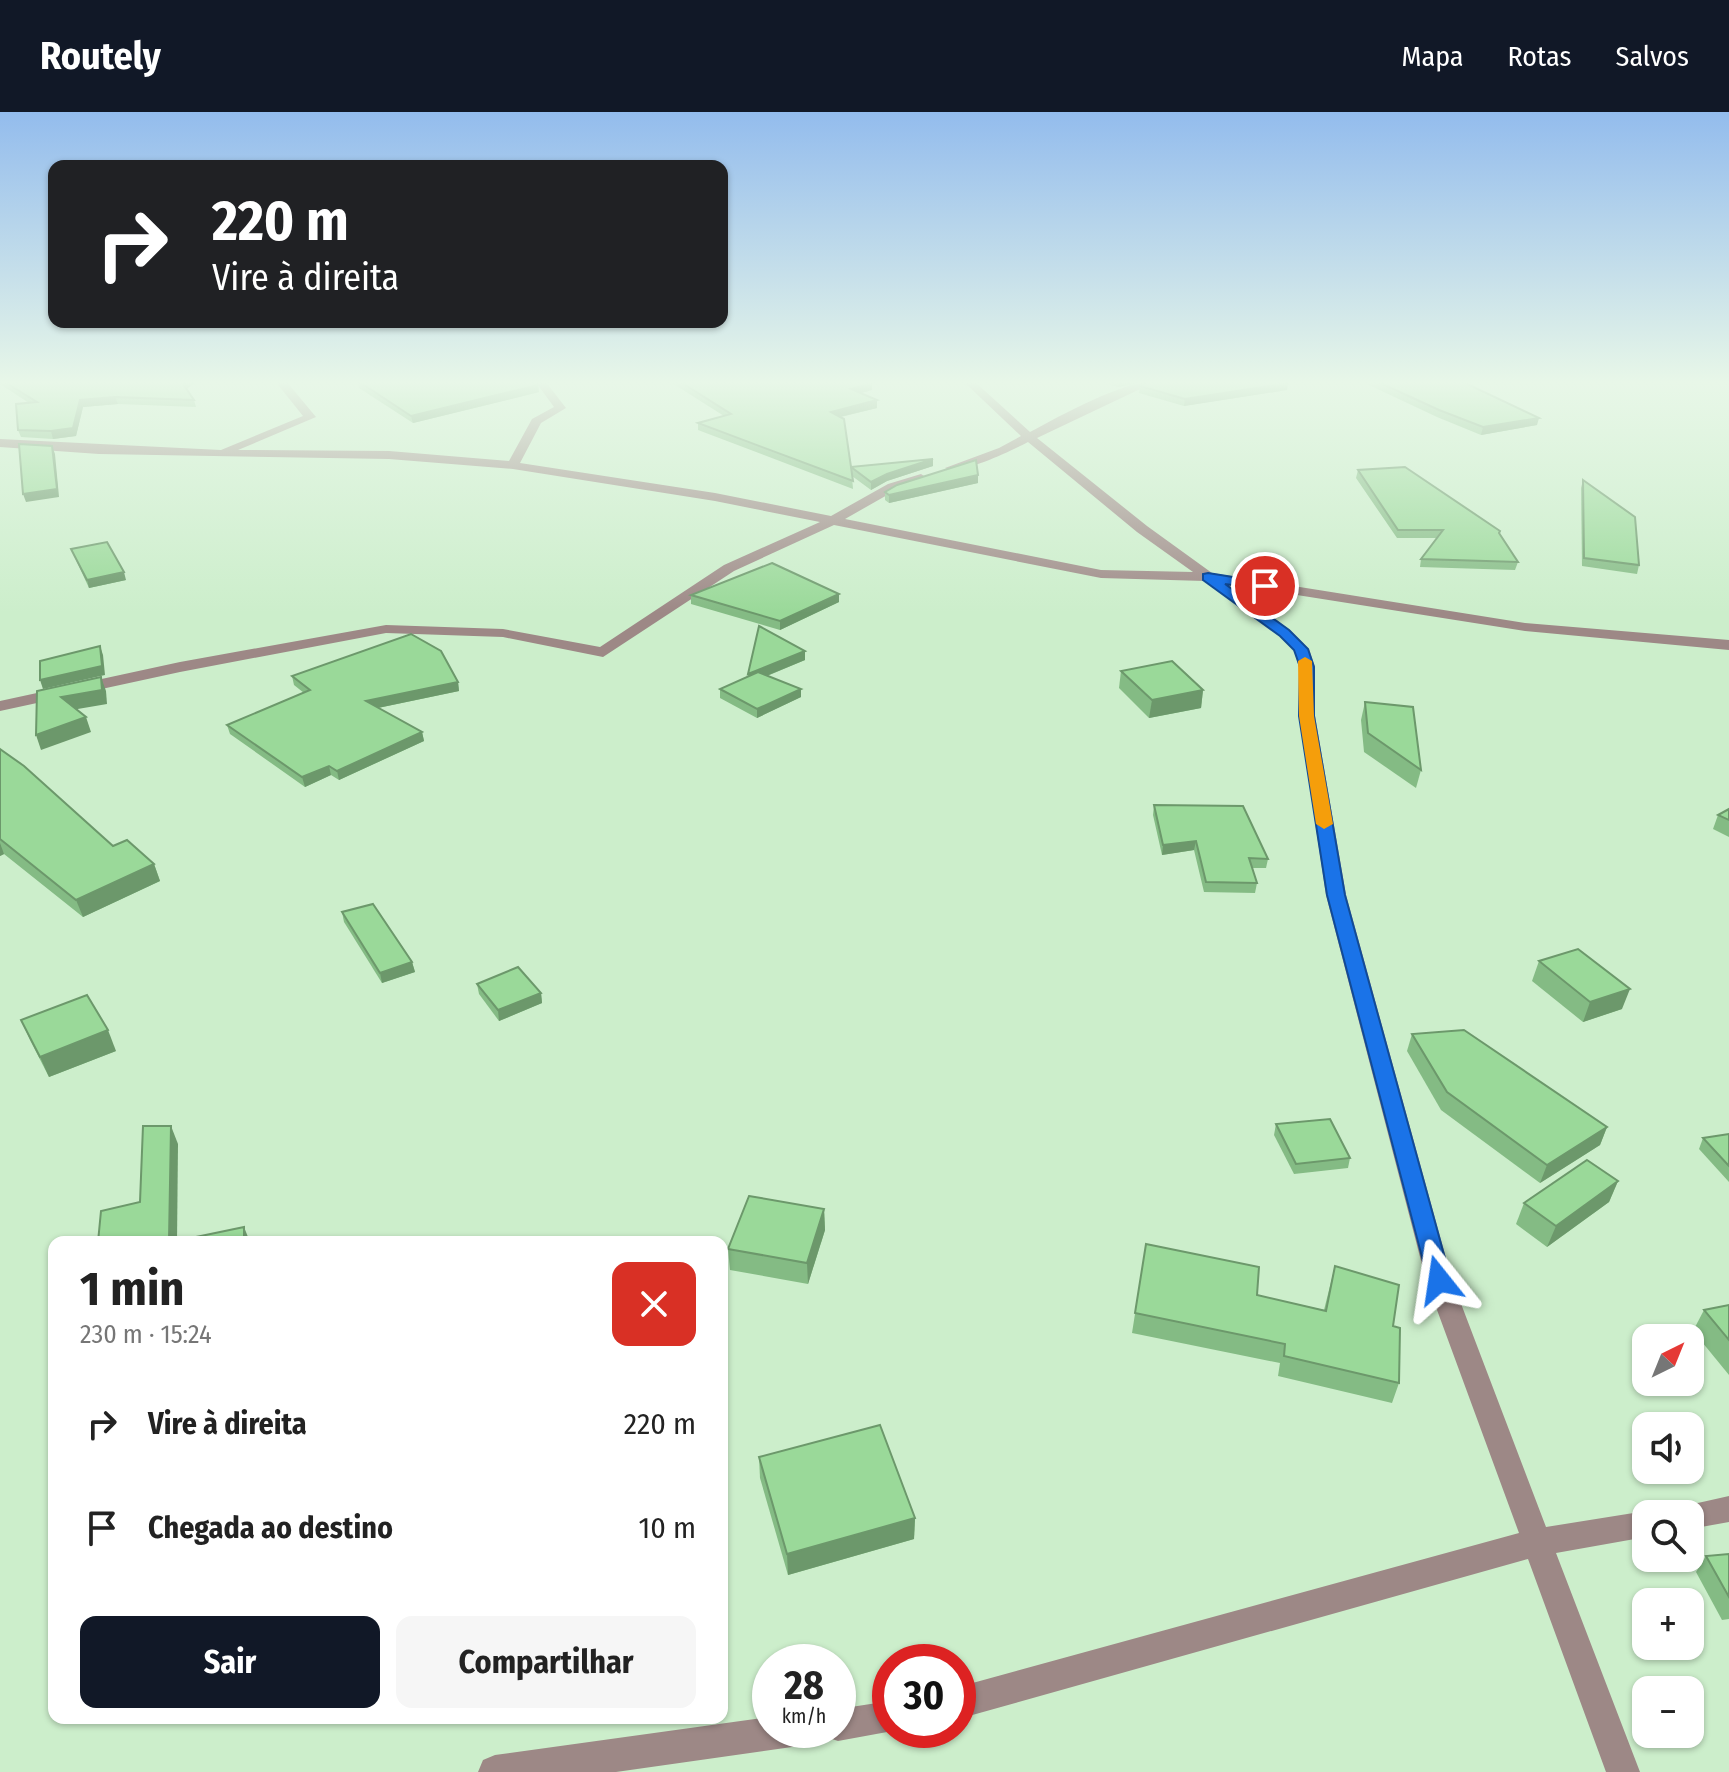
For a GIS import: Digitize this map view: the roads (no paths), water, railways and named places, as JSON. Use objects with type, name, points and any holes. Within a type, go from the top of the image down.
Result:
[{"type":"street","points":[[432,458],[513,465],[715,497],[1101,574],[1208,577],[1525,627],[1729,645]]},
{"type":"street","points":[[513,465],[516,458]]},
{"type":"street","points":[[0,706],[180,667],[386,629],[503,633],[603,652],[729,568],[832,521],[892,487],[980,458]]},
{"type":"street","points":[[1055,458],[1142,529],[1285,633],[1301,649],[1307,667],[1307,716],[1340,910],[1439,1280],[1623,1772]]},
{"type":"street","points":[[1704,1513],[1729,1509]]},
{"type":"street","points":[[976,1698],[1538,1542],[1632,1526]]},
{"type":"street","points":[[495,1772],[545,1769],[752,1737]]}]
